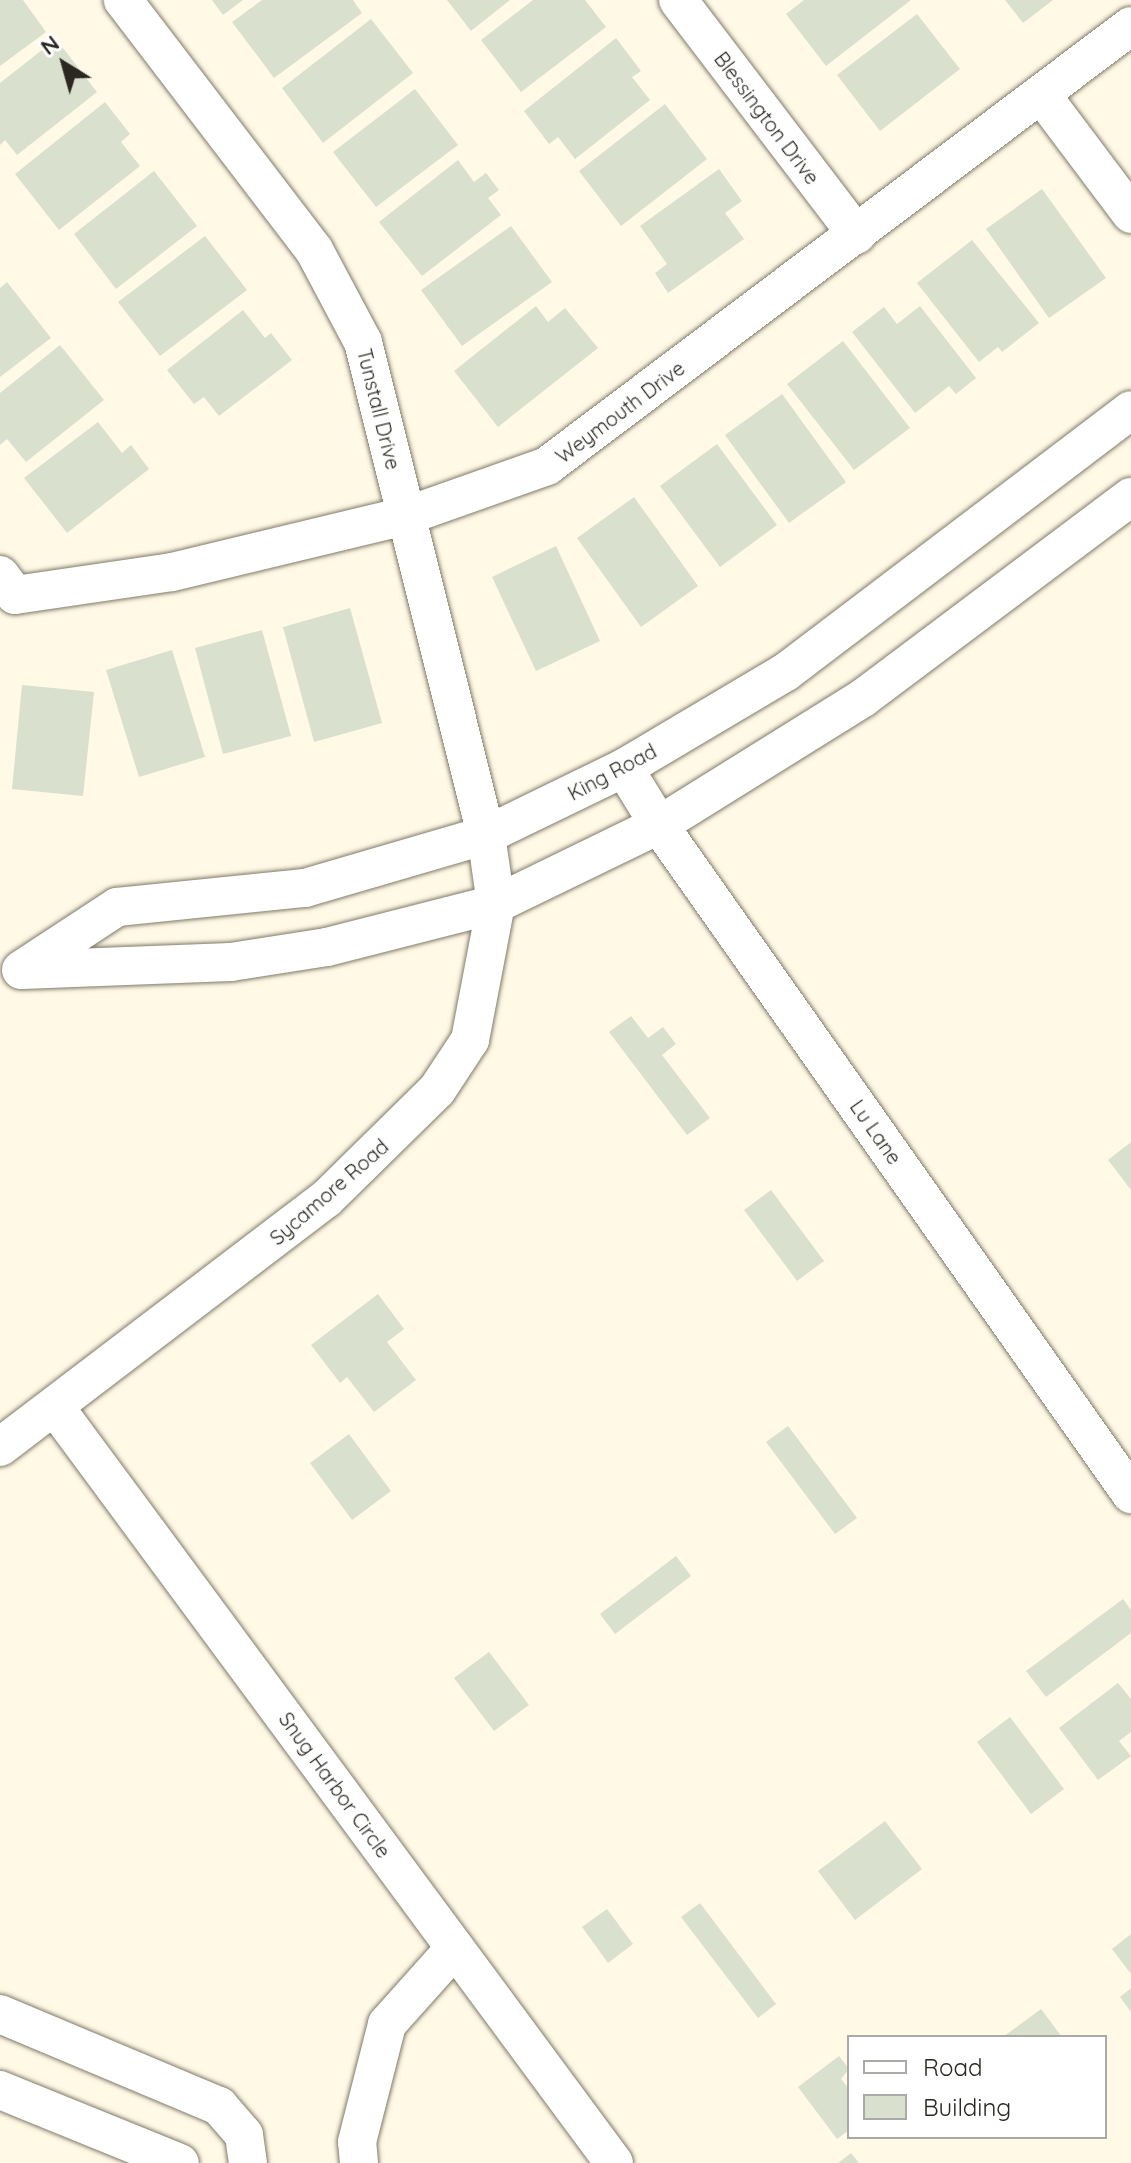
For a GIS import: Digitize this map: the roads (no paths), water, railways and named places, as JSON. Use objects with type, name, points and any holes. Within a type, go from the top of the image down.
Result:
[{"type":"street","name":"Tunstall Drive","points":[[123,0],[314,250],[363,342],[486,835]]},
{"type":"street","name":"Blessington Drive","points":[[678,0],[857,235]]},
{"type":"street","name":"Weymouth Drive","points":[[7,585],[172,572],[406,516],[547,466],[1131,26]]},
{"type":"street","points":[[1041,94],[1131,214]]},
{"type":"street","name":"King Road","points":[[10,970],[117,907],[305,888],[486,835],[624,768],[786,672],[1131,410]]},
{"type":"street","name":"King Road","points":[[10,970],[231,962],[327,947],[496,904],[659,825],[863,698],[1131,497]]},
{"type":"street","name":"Lu Lane","points":[[624,768],[659,825],[1131,1494]]},
{"type":"street","name":"Sycamore Road","points":[[0,1447],[326,1199],[437,1090],[470,1040],[496,904],[486,835]]},
{"type":"street","name":"Snug Harbor Circle","points":[[55,1407],[614,2163]]},
{"type":"street","points":[[363,2156],[387,2024],[455,1948]]},
{"type":"street","points":[[0,2014],[219,2106],[244,2135],[248,2163]]},
{"type":"street","points":[[0,2090],[180,2163]]}]
